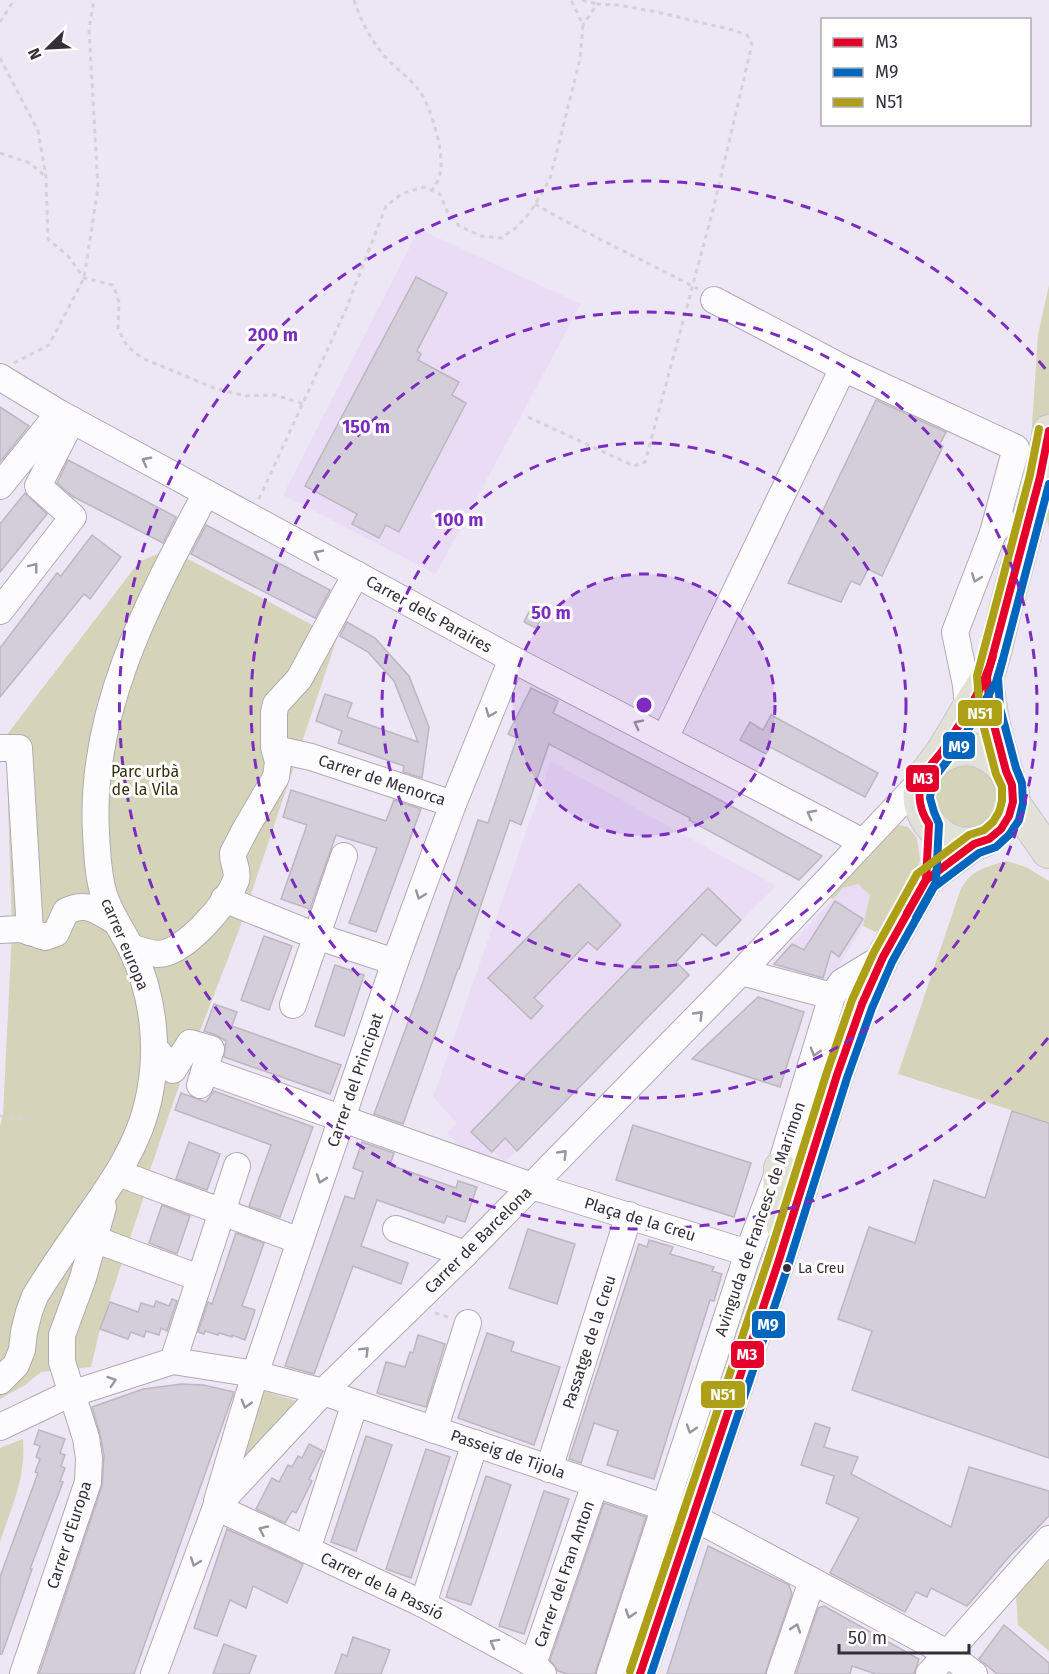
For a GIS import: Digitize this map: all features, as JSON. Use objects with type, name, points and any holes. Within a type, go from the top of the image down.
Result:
[{"type":"main road","points":[[926,880],[926,820],[919,798],[930,769],[987,677],[1040,477],[1049,431]]},
{"type":"main road","points":[[926,880],[1001,829],[1009,816],[1013,802],[1012,785],[1006,771],[990,710],[987,677]]},
{"type":"main road","points":[[930,769],[956,749],[978,750],[989,755],[1006,771]]},
{"type":"main road","points":[[1013,802],[1048,853]]},
{"type":"main road","points":[[926,820],[945,838],[959,843],[981,841],[1048,853]]},
{"type":"main road","name":"Avinguda de Francesc de Marimon","points":[[640,1674],[679,1512],[785,1240],[862,1004],[883,957],[926,880]]},
{"type":"main road","points":[[780,1168],[779,1197],[785,1240]]},
{"type":"street","points":[[714,300],[843,368],[1016,447],[993,533],[955,632],[966,685],[968,708]]},
{"type":"street","points":[[666,738],[843,368]]},
{"type":"street","name":"Carrer dels Paraires","points":[[5,371],[65,417],[512,659],[863,842]]},
{"type":"street","points":[[0,486],[65,417]]},
{"type":"street","points":[[0,611],[73,517],[38,486],[65,417]]},
{"type":"street","points":[[993,533],[1040,477]]},
{"type":"street","name":"carrer europa","points":[[112,1182],[139,1134],[149,1102],[154,1047],[151,1007],[141,973],[103,895],[94,813],[97,771],[113,692],[147,608],[206,493]]},
{"type":"street","points":[[130,947],[159,954],[174,950],[193,938],[236,881],[237,868],[232,857],[233,853],[276,777],[278,762],[275,750],[274,712],[276,704],[299,679],[356,574]]},
{"type":"street","name":"Carrer del Principat","points":[[216,1508],[255,1374],[395,963],[453,804],[512,659]]},
{"type":"street","points":[[0,748],[19,748],[37,934]]},
{"type":"street","name":"Carrer de Menorca","points":[[275,750],[311,757],[453,804]]},
{"type":"street","name":"Carrer de Barcelona","points":[[154,1674],[216,1508],[323,1392],[465,1254],[741,972],[930,769]]},
{"type":"street","name":"Carrer de Barcelona","points":[[863,842],[892,821],[926,820]]},
{"type":"street","points":[[293,1005],[344,856]]},
{"type":"street","points":[[224,899],[316,936],[395,963]]},
{"type":"street","points":[[0,930],[21,929],[37,934],[56,933],[66,911],[76,906],[87,906],[115,921]]},
{"type":"street","name":"Avinguda de Francesc de Marimon","points":[[610,1674],[679,1512],[748,1253],[780,1168],[832,996],[842,982],[883,957]]},
{"type":"street","points":[[741,972],[832,996]]},
{"type":"street","name":"Plaça de la Creu","points":[[154,1047],[173,1070],[190,1043],[205,1068],[532,1186],[748,1253]]},
{"type":"street","points":[[0,1427],[71,1394],[173,1360],[237,1166]]},
{"type":"street","points":[[0,1382],[16,1365],[22,1350],[24,1332],[35,1296],[112,1182],[221,1212],[300,1241]]},
{"type":"street","name":"Carrer d'Europa","points":[[22,1674],[88,1482],[89,1458],[86,1438],[62,1362],[62,1335],[83,1278],[112,1182]]},
{"type":"street","name":"Passatge de la Creu","points":[[549,1469],[629,1215]]},
{"type":"street","points":[[396,1228],[465,1254]]},
{"type":"street","points":[[94,1239],[199,1278]]},
{"type":"street","points":[[434,1430],[468,1323]]},
{"type":"street","name":"Passeig de Tijola","points":[[173,1360],[255,1374],[323,1392],[679,1512],[947,1653],[974,1674]]},
{"type":"street","points":[[306,1550],[355,1403]]},
{"type":"street","points":[[423,1604],[475,1443]]},
{"type":"street","name":"Carrer del Fran Anton","points":[[538,1669],[596,1484]]},
{"type":"street","name":"Carrer de la Passió","points":[[216,1508],[423,1604],[538,1669]]},
{"type":"street","points":[[928,1674],[1049,1539]]},
{"type":"street","points":[[780,1674],[812,1581]]},
{"type":"path","points":[[0,21],[14,0]]},
{"type":"path","points":[[5,371],[49,345],[84,279],[98,188],[89,29],[94,0]]},
{"type":"path","points":[[354,0],[382,54],[409,78],[427,103],[436,132],[441,173],[432,190]]},
{"type":"path","points":[[571,0],[583,25]]},
{"type":"path","points":[[528,417],[634,466],[645,462],[713,210],[752,45],[747,35],[733,30],[657,12],[582,0]]},
{"type":"path","points":[[251,517],[346,309],[386,206],[404,193],[424,187],[440,194],[447,211],[459,226],[480,236],[501,238],[517,227],[535,204],[550,179],[579,59],[583,25],[597,4]]},
{"type":"path","points":[[0,58],[38,131],[46,177],[48,239],[68,256],[84,279],[112,285],[119,302],[118,329],[127,346],[142,358],[214,388],[246,396],[275,395],[304,404]]},
{"type":"path","points":[[0,153],[30,163],[46,177]]},
{"type":"path","points":[[535,204],[579,230],[622,249],[714,300]]},
{"type":"path","points":[[0,1116],[31,1120]]},
{"type":"path","points":[[413,1305],[468,1323]]},
{"type":"shaded area","points":[[419,229],[581,304],[436,574],[283,495]]},
{"type":"shaded area","points":[[551,761],[776,886],[716,946],[702,934],[676,962],[689,975],[505,1162],[494,1152],[479,1166],[447,1133],[457,1123],[433,1097]]},
{"type":"shaded area","points":[[858,884],[870,894],[866,917],[863,926],[825,989],[767,971],[843,888]]},
{"type":"green space","points":[[1049,285],[1049,529],[1031,440],[1038,335]]},
{"type":"green space","name":"Parc urbà de la Vila","points":[[169,549],[337,638],[239,930],[181,1080],[149,1173],[148,1184],[100,1329],[91,1367],[41,1372],[25,1385],[0,1399],[0,1126],[3,1116],[12,930],[6,736],[139,562]]},
{"type":"green space","points":[[968,764],[986,770],[994,778],[1000,796],[994,814],[986,822],[968,828],[950,822],[942,814],[936,796],[942,778],[950,770]]},
{"type":"green space","points":[[899,825],[908,827],[917,838],[920,860],[913,883],[888,927],[875,932],[863,926],[870,895],[858,884],[843,888],[833,899],[829,896],[886,835]]},
{"type":"green space","points":[[1006,861],[1026,867],[1049,881],[1049,1122],[898,1074],[960,891],[974,874]]},
{"type":"green space","points":[[261,1390],[303,1403],[233,1474]]},
{"type":"green space","points":[[23,1439],[20,1479],[0,1542],[0,1448]]},
{"type":"green space","points":[[1049,1561],[1049,1651],[1018,1625],[1016,1593]]},
{"type":"building","points":[[416,277],[447,293],[417,351],[421,354],[418,360],[459,382],[452,395],[466,403],[399,532],[386,525],[379,538],[352,524],[357,514],[305,486]]},
{"type":"building","points":[[876,400],[946,432],[940,444],[943,446],[882,576],[868,569],[860,585],[851,581],[841,602],[788,583]]},
{"type":"building","points":[[0,407],[29,426],[0,462]]},
{"type":"building","points":[[68,460],[176,517],[163,543],[72,496],[57,483]]},
{"type":"building","points":[[25,493],[47,514],[0,572],[0,524]]},
{"type":"building","points":[[206,525],[330,590],[315,618],[191,554]]},
{"type":"building","points":[[92,535],[121,557],[90,599],[84,594],[0,697],[0,648],[57,573],[61,576]]},
{"type":"building","points":[[532,606],[544,613],[536,628],[524,622]]},
{"type":"building","points":[[347,622],[375,638],[409,676],[429,727],[422,778],[403,772],[404,766],[338,743],[342,731],[316,721],[325,694],[352,703],[347,717],[418,742],[394,681],[368,652],[340,636]]},
{"type":"building","points":[[531,688],[558,701],[553,713],[822,856],[799,880],[689,820],[690,818],[549,744],[521,825],[510,820],[403,1124],[374,1114],[423,982],[478,820],[488,823],[517,738],[508,734]]},
{"type":"building","points":[[771,715],[878,773],[865,797],[770,747],[766,754],[740,740],[750,722],[763,730]]},
{"type":"building","points":[[291,790],[386,821],[394,800],[421,809],[376,932],[349,923],[377,848],[336,835],[310,909],[281,899],[307,825],[283,817]]},
{"type":"building","points":[[579,884],[621,925],[597,950],[588,942],[534,998],[543,1006],[531,1019],[488,978]]},
{"type":"building","points":[[708,888],[741,920],[716,946],[702,934],[676,962],[689,975],[517,1151],[505,1138],[492,1152],[471,1132]]},
{"type":"building","points":[[835,901],[863,919],[839,957],[831,951],[823,978],[774,964],[792,944],[804,950]]},
{"type":"building","points":[[264,936],[292,946],[269,1010],[241,1000]]},
{"type":"building","points":[[335,965],[364,975],[344,1036],[315,1026]]},
{"type":"building","points":[[758,997],[804,1012],[780,1087],[692,1059]]},
{"type":"building","points":[[214,1004],[237,1012],[232,1026],[341,1065],[330,1094],[224,1057],[226,1041],[204,1031]]},
{"type":"building","points":[[214,1091],[313,1127],[280,1217],[249,1206],[271,1145],[175,1110],[181,1093],[206,1102]]},
{"type":"building","points":[[1012,1111],[1049,1123],[1049,1458],[852,1390],[872,1331],[838,1319],[869,1227],[915,1243],[934,1180],[985,1198]]},
{"type":"building","points":[[633,1125],[751,1163],[734,1217],[616,1180]]},
{"type":"building","points":[[189,1142],[220,1154],[207,1190],[176,1179]]},
{"type":"building","points":[[362,1142],[394,1153],[390,1165],[456,1188],[458,1181],[477,1187],[465,1222],[447,1216],[444,1223],[377,1200],[361,1246],[408,1263],[401,1284],[353,1266],[314,1374],[285,1366],[345,1196],[354,1199],[363,1172],[353,1168]]},
{"type":"building","points":[[162,1205],[190,1216],[177,1254],[149,1243]]},
{"type":"building","points":[[528,1229],[575,1244],[557,1304],[509,1288]]},
{"type":"building","points":[[236,1233],[264,1243],[242,1306],[255,1310],[245,1340],[232,1335],[232,1337],[219,1333],[218,1335],[205,1331],[204,1334],[198,1332],[208,1302],[212,1304]]},
{"type":"building","points":[[649,1240],[673,1247],[670,1254],[714,1267],[712,1271],[722,1274],[714,1301],[710,1300],[654,1479],[607,1465],[618,1431],[594,1423],[581,1463],[569,1459],[639,1244],[647,1247]]},
{"type":"building","points":[[172,1299],[177,1301],[167,1331],[161,1328],[159,1335],[146,1331],[144,1337],[131,1332],[128,1339],[100,1329],[110,1302],[138,1312],[141,1303],[154,1307],[156,1301],[169,1306]]},
{"type":"building","points":[[487,1333],[514,1342],[511,1351],[560,1367],[534,1445],[458,1418]]},
{"type":"building","points":[[418,1335],[445,1344],[426,1407],[377,1393],[386,1362],[405,1367],[410,1352],[413,1353]]},
{"type":"building","points":[[182,1384],[203,1385],[234,1392],[134,1674],[39,1674],[102,1486],[104,1456],[92,1407],[143,1389]]},
{"type":"building","points":[[815,1423],[830,1428],[824,1447],[858,1457],[851,1474],[951,1527],[969,1467],[1049,1491],[1049,1516],[1008,1558],[967,1606],[931,1588],[927,1597],[916,1592],[905,1612],[830,1573],[859,1518],[826,1503],[834,1476],[801,1465]]},
{"type":"building","points":[[39,1430],[65,1439],[60,1453],[65,1455],[61,1466],[65,1468],[60,1481],[63,1482],[30,1569],[32,1569],[2,1654],[0,1654],[0,1577],[38,1473],[35,1472],[40,1459],[36,1457],[40,1446],[34,1444]]},
{"type":"building","points":[[366,1436],[392,1445],[356,1551],[331,1542]]},
{"type":"building","points":[[309,1444],[323,1451],[309,1479],[312,1481],[296,1513],[292,1511],[285,1523],[256,1509],[272,1478],[279,1482],[288,1465],[292,1467],[298,1456],[302,1458]]},
{"type":"building","points":[[426,1449],[450,1457],[411,1578],[386,1569]]},
{"type":"building","points":[[486,1476],[511,1485],[471,1605],[446,1597]]},
{"type":"building","points":[[544,1491],[569,1499],[524,1634],[499,1626]]},
{"type":"building","points":[[604,1503],[646,1517],[595,1674],[567,1674],[558,1671],[550,1660]]},
{"type":"building","points":[[227,1529],[303,1564],[287,1603],[253,1586],[246,1608],[230,1600],[217,1636],[194,1628]]},
{"type":"building","points":[[708,1546],[789,1585],[792,1594],[765,1674],[667,1674]]},
{"type":"building","points":[[824,1606],[919,1659],[914,1674],[876,1674],[852,1666],[850,1674],[796,1674],[818,1608]]},
{"type":"building","points":[[1004,1625],[1049,1663],[1049,1674],[997,1674],[979,1659]]},
{"type":"building","points":[[353,1637],[390,1650],[381,1674],[335,1674],[342,1654],[347,1656]]},
{"type":"building","points":[[224,1644],[256,1656],[249,1674],[213,1674]]},
{"type":"transit line","name":"N51","points":[[630,1671],[768,1260],[852,1000],[874,952],[917,874],[969,835],[984,830],[999,812],[1002,787],[996,774],[980,713],[977,676],[1030,475],[1039,429]]},
{"type":"transit line","name":"M3","points":[[640,1674],[862,1004],[883,957],[926,880],[974,844],[989,839],[1001,829],[1009,816],[1013,802],[1012,785],[1006,771],[990,710],[987,677],[1040,477],[1049,431]]},
{"type":"transit line","name":"M9","points":[[651,1674],[872,1008],[892,962],[934,887],[979,853],[996,847],[1009,835],[1019,820],[1023,803],[1022,783],[1000,708],[998,678],[1049,484]]},
{"type":"transit line","name":"M3","points":[[907,913],[926,880],[929,824],[920,803],[922,780],[971,705],[984,681],[993,656]]},
{"type":"transit line","name":"M9","points":[[916,918],[936,882],[939,824],[930,798],[932,783],[958,747],[996,682],[1003,659]]},
{"type":"place","name":"La Creu","points":[[787,1268]]}]
